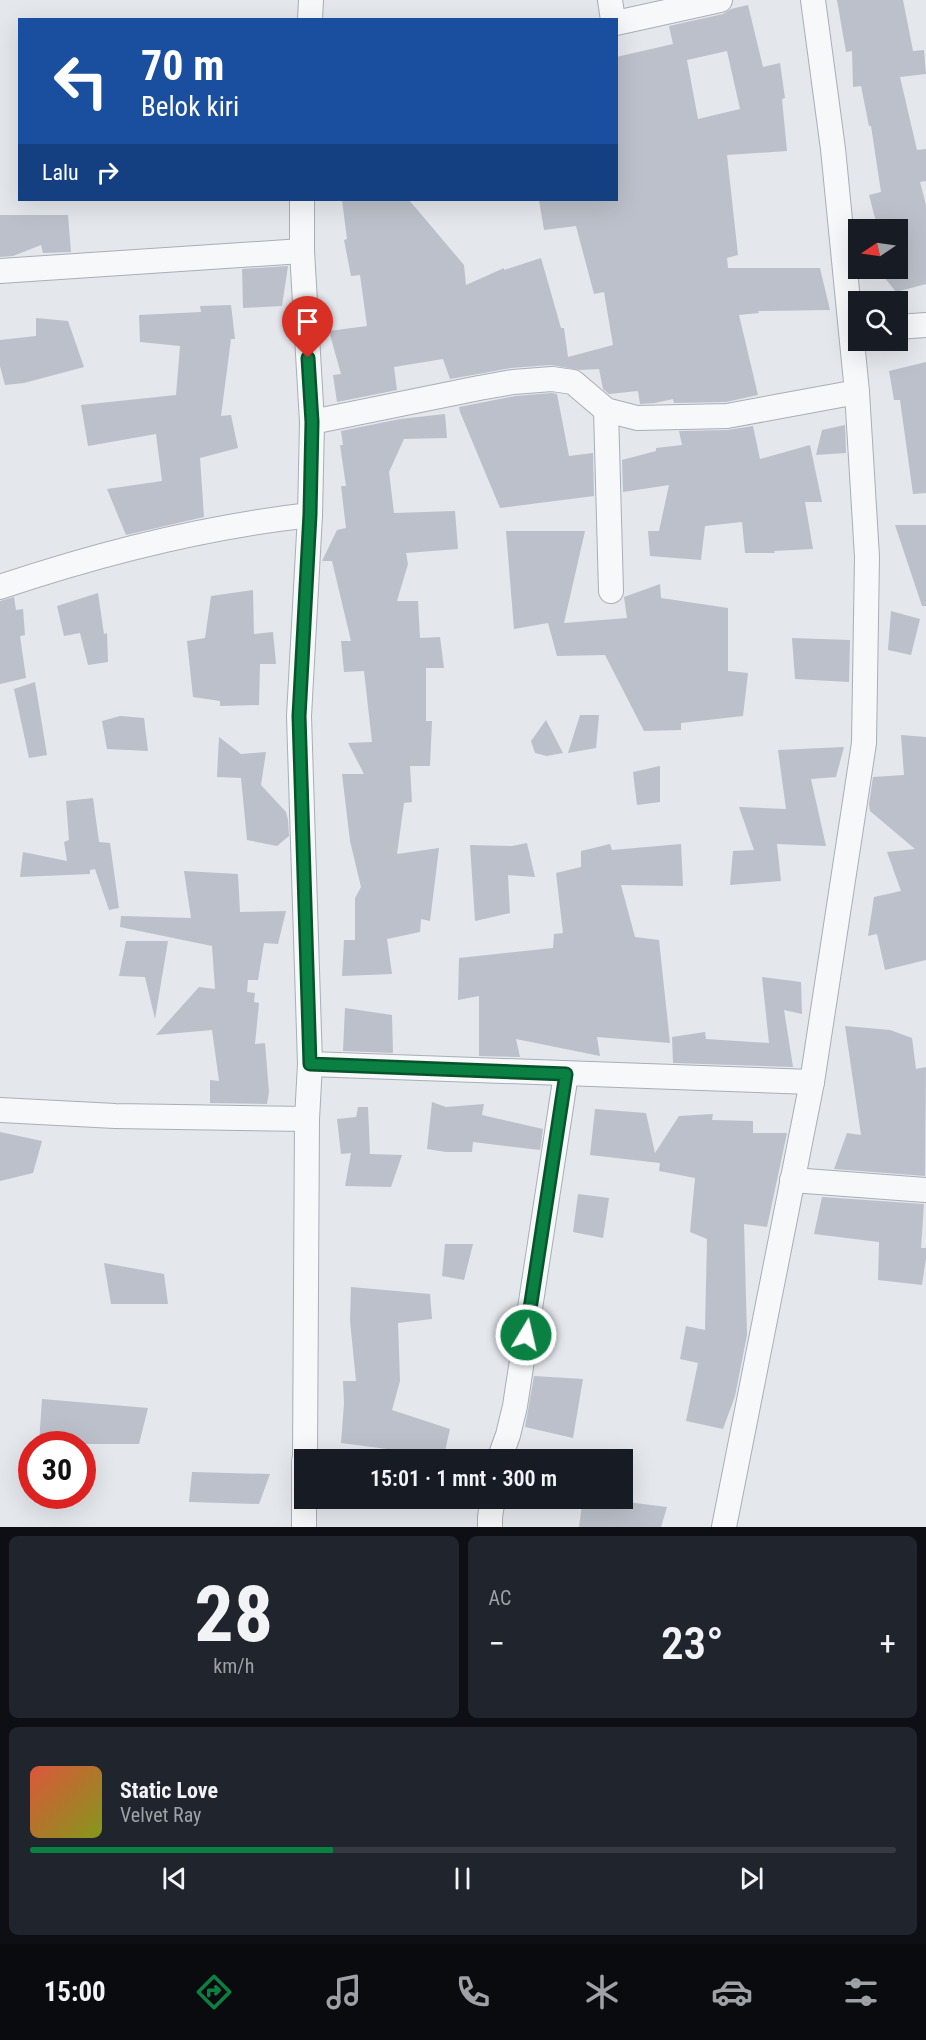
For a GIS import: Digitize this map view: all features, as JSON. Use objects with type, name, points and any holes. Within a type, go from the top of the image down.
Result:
[{"type":"street","points":[[310,18],[311,0]]},
{"type":"street","points":[[610,0],[613,18]]},
{"type":"street","points":[[618,23],[720,0]]},
{"type":"street","points":[[813,0],[850,291]]},
{"type":"street","points":[[302,201],[302,251],[312,422],[310,514],[299,716],[310,1064],[307,1119],[304,1449]]},
{"type":"street","points":[[0,271],[302,251]]},
{"type":"street","points":[[908,326],[926,325]]},
{"type":"street","points":[[724,1527],[812,1082],[864,743],[867,557],[856,351]]},
{"type":"street","points":[[312,422],[490,386],[552,379],[573,381],[606,410],[637,418],[727,417],[857,392]]},
{"type":"street","points":[[606,410],[611,591]]},
{"type":"street","points":[[0,587],[69,564],[163,540],[252,521],[310,514]]},
{"type":"street","points":[[310,1064],[812,1082]]},
{"type":"street","points":[[503,1449],[515,1406],[566,1074]]},
{"type":"street","points":[[0,1110],[115,1116],[307,1119]]},
{"type":"street","points":[[792,1180],[926,1190]]},
{"type":"street","points":[[304,1509],[304,1527]]},
{"type":"street","points":[[490,1527],[491,1509]]},
{"type":"building","points":[[837,0],[903,0],[913,51],[924,50],[926,74],[900,77],[917,150],[926,149],[926,181],[920,182],[926,205],[926,284],[895,291],[886,279],[908,279],[908,219],[875,219],[869,195],[881,192],[871,126],[869,126],[861,86],[853,87],[852,51],[846,52]]},
{"type":"building","points":[[748,5],[763,67],[780,63],[785,98],[782,99],[787,151],[727,155],[738,255],[727,258],[728,268],[820,268],[830,310],[758,311],[759,313],[739,315],[758,395],[726,402],[674,403],[673,399],[640,404],[638,391],[609,394],[603,389],[599,369],[579,370],[551,365],[511,368],[450,379],[443,359],[394,367],[397,390],[337,402],[333,375],[341,374],[329,331],[367,326],[360,275],[351,276],[344,240],[347,239],[342,201],[410,201],[464,265],[466,285],[504,268],[504,270],[541,258],[561,328],[564,328],[568,357],[613,345],[604,292],[594,294],[576,226],[544,230],[539,201],[618,201],[618,57],[673,44],[669,26],[723,14],[731,9]],"holes":[[[727,51],[740,109],[698,119],[687,60]]]},
{"type":"building","points":[[0,215],[68,215],[71,252],[43,253],[41,245],[13,256],[0,257]]},
{"type":"building","points":[[288,266],[282,306],[243,308],[242,269]]},
{"type":"building","points":[[231,305],[235,339],[231,339],[221,416],[231,415],[238,448],[200,458],[204,517],[126,535],[107,489],[162,481],[156,434],[88,446],[81,405],[176,395],[180,346],[140,342],[139,315],[201,312],[200,306]]},
{"type":"building","points":[[36,318],[68,321],[84,367],[24,383],[5,385],[0,366],[0,340],[36,336]]},
{"type":"building","points":[[926,362],[926,493],[913,494],[900,400],[894,400],[889,371]]},
{"type":"building","points":[[557,394],[569,456],[593,453],[594,496],[500,508],[459,407],[515,396]]},
{"type":"building","points":[[445,414],[447,438],[404,439],[389,472],[394,513],[455,511],[458,549],[406,553],[408,564],[397,601],[418,601],[420,638],[440,637],[444,668],[426,668],[426,721],[432,721],[430,766],[410,766],[412,802],[404,803],[397,854],[439,848],[430,921],[421,919],[420,932],[387,939],[392,974],[342,976],[344,940],[355,940],[355,898],[361,887],[350,841],[342,774],[364,774],[348,743],[372,742],[364,671],[344,672],[341,641],[351,641],[332,561],[322,561],[337,530],[346,528],[341,486],[346,486],[340,445],[343,445],[341,431],[400,419]]},
{"type":"building","points":[[845,425],[846,453],[816,455],[822,430]]},
{"type":"building","points":[[753,426],[760,459],[810,445],[822,502],[805,502],[813,549],[745,553],[742,522],[705,526],[701,560],[650,556],[648,531],[659,531],[669,485],[623,492],[622,460],[656,451],[656,448],[682,445],[679,431],[727,430]]},
{"type":"building","points":[[895,525],[926,525],[926,606],[922,606]]},
{"type":"building","points":[[506,531],[585,531],[564,623],[627,618],[624,597],[660,584],[661,598],[728,608],[728,671],[748,673],[743,716],[681,723],[681,730],[644,731],[605,655],[557,656],[548,623],[514,629]]},
{"type":"building","points":[[253,590],[254,634],[273,632],[276,664],[260,664],[259,705],[220,706],[220,701],[193,697],[187,641],[205,638],[211,596]]},
{"type":"building","points":[[98,593],[104,634],[107,633],[108,662],[88,665],[80,633],[64,636],[57,606]]},
{"type":"building","points":[[14,597],[16,610],[23,609],[25,635],[20,636],[26,678],[0,684],[0,601]]},
{"type":"building","points":[[891,611],[920,619],[911,655],[888,650]]},
{"type":"building","points":[[792,638],[850,640],[849,682],[795,679]]},
{"type":"building","points":[[35,682],[47,755],[29,758],[14,689]]},
{"type":"building","points":[[580,715],[599,715],[596,748],[568,753]]},
{"type":"building","points":[[120,716],[144,718],[148,751],[107,749],[102,721]]},
{"type":"building","points":[[546,720],[563,753],[547,756],[535,753],[531,741]]},
{"type":"building","points":[[901,735],[926,737],[926,960],[885,970],[877,934],[868,936],[874,897],[901,891],[887,852],[915,849],[870,811],[869,804],[873,777],[904,775]]},
{"type":"building","points":[[219,737],[241,754],[266,752],[261,785],[286,812],[288,820],[289,836],[277,846],[247,840],[241,778],[217,777]]},
{"type":"building","points":[[844,747],[836,777],[811,779],[826,846],[777,844],[781,881],[730,885],[733,851],[754,850],[739,807],[786,809],[778,750]]},
{"type":"building","points":[[660,766],[660,802],[637,805],[633,772]]},
{"type":"building","points":[[93,798],[99,842],[110,843],[119,908],[109,910],[95,869],[90,870],[90,874],[20,877],[23,852],[67,861],[64,842],[69,840],[66,801]]},
{"type":"building","points":[[527,843],[535,877],[508,875],[510,913],[475,921],[470,845],[512,846]]},
{"type":"building","points":[[610,844],[612,850],[681,844],[683,886],[621,885],[635,937],[659,940],[670,1043],[597,1037],[600,1056],[516,1039],[520,1057],[479,1056],[479,996],[458,1000],[459,958],[553,948],[554,934],[563,933],[556,873],[581,867],[581,851]]},
{"type":"building","points":[[184,871],[238,874],[240,912],[286,911],[278,944],[264,943],[258,980],[248,980],[247,992],[255,993],[254,1002],[259,1003],[255,1044],[265,1043],[269,1092],[267,1104],[210,1103],[210,1080],[219,1081],[212,1030],[156,1035],[199,987],[215,989],[212,946],[120,927],[121,916],[191,918]]},
{"type":"building","points":[[126,941],[168,941],[155,1019],[145,977],[119,976]]},
{"type":"building","points":[[762,977],[801,982],[802,1014],[784,1010],[793,1067],[673,1063],[672,1037],[705,1032],[706,1039],[769,1043]]},
{"type":"building","points":[[345,1008],[392,1015],[393,1053],[343,1051]]},
{"type":"building","points":[[845,1026],[890,1030],[912,1038],[916,1069],[926,1067],[925,1176],[834,1169],[847,1133],[861,1135]]},
{"type":"building","points":[[432,1102],[446,1107],[484,1104],[482,1115],[543,1129],[540,1150],[473,1142],[472,1152],[427,1149]]},
{"type":"building","points":[[358,1107],[368,1107],[370,1154],[402,1155],[391,1187],[345,1186],[351,1153],[341,1154],[337,1119],[356,1117]]},
{"type":"building","points":[[595,1109],[646,1113],[655,1153],[679,1116],[713,1114],[712,1120],[753,1121],[753,1133],[787,1133],[767,1227],[744,1224],[747,1335],[735,1396],[723,1429],[686,1421],[698,1363],[680,1359],[686,1326],[705,1330],[707,1239],[690,1232],[695,1178],[659,1171],[660,1163],[590,1155]]},
{"type":"building","points":[[0,1132],[42,1141],[33,1173],[0,1181]]},
{"type":"building","points":[[578,1194],[609,1198],[603,1238],[573,1232]]},
{"type":"building","points":[[822,1197],[924,1204],[921,1248],[926,1248],[926,1258],[922,1285],[878,1280],[879,1242],[814,1234]]},
{"type":"building","points":[[445,1244],[473,1244],[464,1280],[442,1276]]},
{"type":"building","points":[[104,1263],[164,1274],[168,1304],[111,1304]]},
{"type":"building","points":[[351,1287],[430,1294],[432,1319],[398,1323],[400,1381],[392,1410],[450,1429],[445,1449],[387,1449],[341,1443],[343,1381],[356,1381],[350,1321]]},
{"type":"building","points":[[534,1376],[583,1379],[573,1438],[525,1427]]},
{"type":"building","points":[[42,1399],[148,1408],[139,1444],[96,1444],[96,1431],[40,1431]]},
{"type":"building","points":[[192,1472],[270,1474],[259,1504],[189,1502]]},
{"type":"building","points":[[633,1503],[667,1507],[661,1527],[579,1527],[581,1509],[633,1509]]},
{"type":"route","points":[[308,358],[312,422],[310,514],[299,716],[310,1064],[566,1074],[526,1335]]}]
